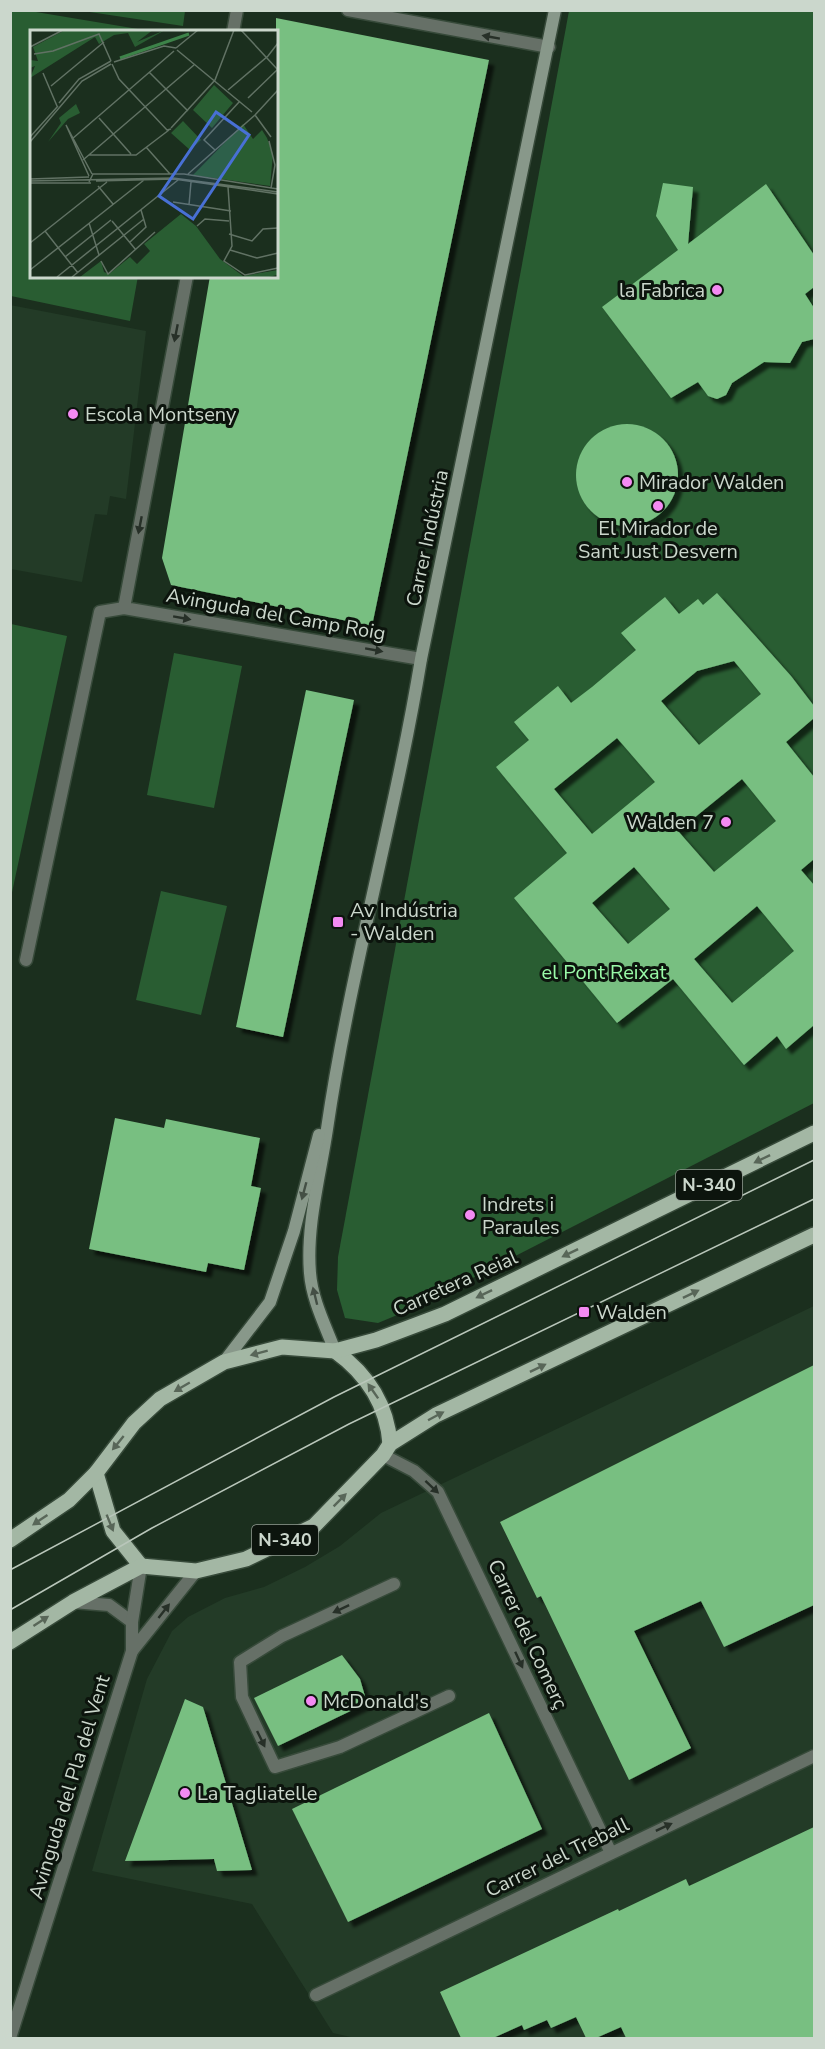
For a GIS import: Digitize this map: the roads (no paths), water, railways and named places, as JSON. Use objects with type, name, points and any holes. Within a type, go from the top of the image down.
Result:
[{"type":"main road","name":"Carretera Reial","points":[[10,1540],[69,1500],[96,1473],[134,1423],[160,1399],[224,1362],[282,1347],[335,1351],[376,1340],[445,1314],[814,1133]]},
{"type":"main road","name":"N-340","points":[[141,1566],[196,1571],[246,1559],[314,1526],[387,1449],[436,1415],[814,1235]]},
{"type":"main road","points":[[335,1351],[350,1361],[376,1392],[388,1422],[387,1449]]},
{"type":"main road","points":[[10,1642],[73,1602],[141,1566],[113,1532],[96,1473]]},
{"type":"street","points":[[233,30],[237,10]]},
{"type":"street","points":[[348,10],[549,47]]},
{"type":"street","name":"Carrer Indústria","points":[[335,1073],[361,942],[406,748],[421,659],[555,10]]},
{"type":"street","points":[[26,960],[100,612],[124,608],[187,278]]},
{"type":"street","name":"Avinguda del Camp Roig","points":[[124,608],[421,659]]},
{"type":"street","points":[[335,1073],[311,1234],[310,1275],[318,1307],[335,1351]]},
{"type":"street","points":[[224,1362],[270,1302],[294,1231],[335,1073]]},
{"type":"street","name":"Carrer del Comerç","points":[[387,1449],[438,1492],[611,1853]]},
{"type":"street","name":"Avinguda del Pla del Vent","points":[[10,2038],[132,1651],[132,1622],[141,1566]]},
{"type":"street","name":"Avinguda del Pla del Vent","points":[[132,1651],[196,1571]]},
{"type":"street","points":[[394,1584],[282,1636],[240,1662],[242,1697],[275,1767],[340,1747],[449,1696]]},
{"type":"street","points":[[73,1602],[109,1605],[132,1622]]},
{"type":"street","name":"Carrer del Treball","points":[[316,1995],[814,1756]]},
{"type":"tram line","points":[[10,1570],[334,1397],[814,1160]]},
{"type":"tram line","points":[[10,1610],[152,1528],[349,1424],[814,1199]]},
{"type":"place","name":"la Fabrica","points":[[717,290]]},
{"type":"place","name":"Escola Montseny","points":[[73,414]]},
{"type":"place","name":"Mirador Walden","points":[[627,482]]},
{"type":"place","name":"El Mirador de Sant Just Desvern","points":[[658,506]]},
{"type":"place","name":"Walden 7","points":[[726,822]]},
{"type":"place","name":"Av Indústria - Walden","points":[[338,922]]},
{"type":"place","name":"Indrets i Paraules","points":[[470,1215]]},
{"type":"place","name":"Walden","points":[[584,1312]]},
{"type":"place","name":"McDonald's","points":[[311,1701]]},
{"type":"place","name":"La Tagliatelle","points":[[185,1793]]},
{"type":"park label","name":"el Pont Reixat","points":[[604,972]]}]
